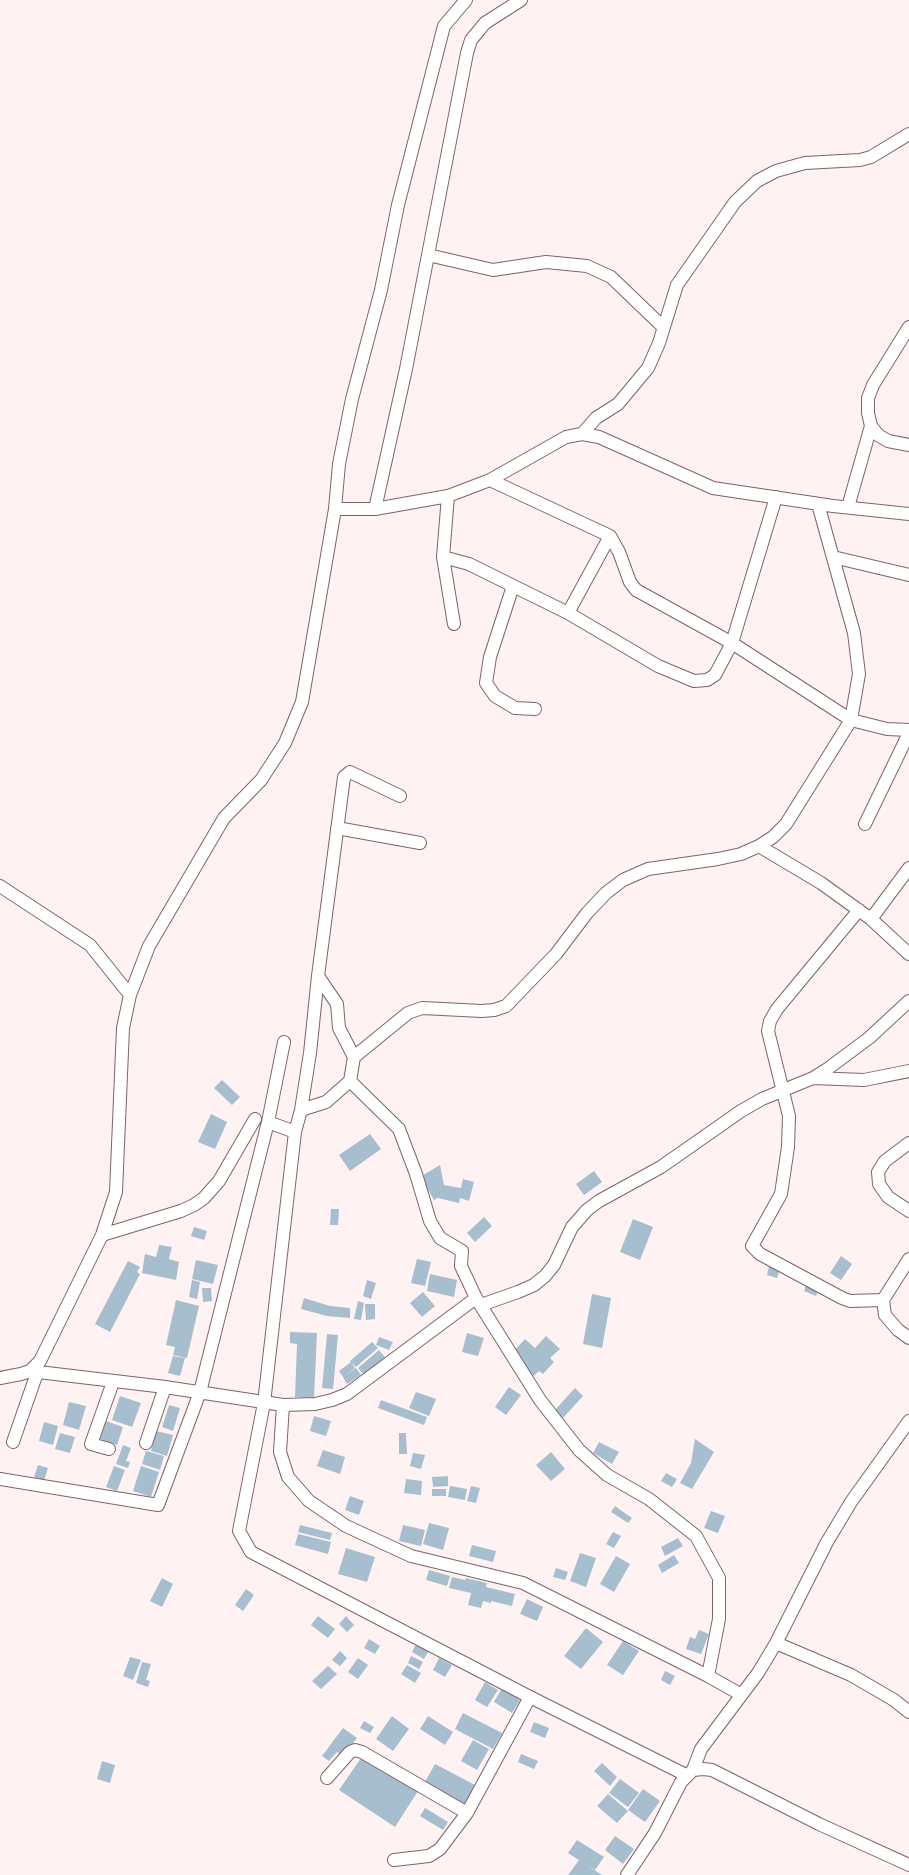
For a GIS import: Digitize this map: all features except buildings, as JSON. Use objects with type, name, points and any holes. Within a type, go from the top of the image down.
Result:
[{"type":"street","points":[[13,1442],[33,1372],[45,1352],[102,1235],[116,1192],[123,1028],[130,995],[149,946],[224,818],[262,780],[285,743],[302,702],[335,509],[339,464],[352,400],[381,290],[398,205],[418,122],[444,26],[466,0]]},
{"type":"street","points":[[375,509],[406,369],[471,40],[485,23],[521,0]]},
{"type":"street","points":[[582,434],[596,418],[618,404],[648,368],[677,285],[735,202],[757,181],[776,170],[805,163],[860,160],[871,157],[909,134]]},
{"type":"street","points":[[428,255],[493,270],[546,262],[587,266],[611,277],[663,327]]},
{"type":"street","points":[[909,327],[873,385],[868,398],[868,413],[871,426],[878,435],[888,441],[909,445]]},
{"type":"street","points":[[848,507],[871,426]]},
{"type":"street","points":[[335,509],[375,509],[448,496],[490,480],[566,438],[582,434],[599,437],[703,485],[713,488],[818,504],[909,514]]},
{"type":"street","points":[[490,480],[610,536],[620,552],[630,582],[636,590],[732,643],[851,720],[887,729],[909,730]]},
{"type":"street","points":[[448,496],[443,556],[454,624]]},
{"type":"street","points":[[443,556],[469,564],[568,613],[658,666],[694,681],[707,680],[716,675],[732,643],[776,497]]},
{"type":"street","points":[[354,1057],[408,1013],[422,1008],[482,1011],[494,1010],[506,1006],[556,954],[587,913],[606,893],[623,880],[648,869],[718,859],[741,854],[773,838],[786,824],[851,720],[859,674],[854,633],[818,504]]},
{"type":"street","points":[[568,613],[610,536]]},
{"type":"street","points":[[832,557],[909,575]]},
{"type":"street","points":[[513,586],[490,657],[486,683],[495,696],[516,708],[535,709]]},
{"type":"street","points":[[865,824],[909,733]]},
{"type":"street","points":[[400,796],[350,772],[344,777],[318,976],[310,1053],[301,1110],[295,1132],[264,1403],[239,1531],[251,1552],[530,1697],[694,1764],[702,1769],[712,1770],[819,1824],[909,1865]]},
{"type":"street","points":[[337,828],[420,842]]},
{"type":"street","points":[[759,846],[821,883],[859,910],[909,954]]},
{"type":"street","points":[[871,919],[909,868]]},
{"type":"street","points":[[0,886],[90,945],[130,995]]},
{"type":"street","points":[[859,910],[777,1009],[770,1021],[768,1031],[789,1116],[788,1147],[781,1194],[752,1246],[760,1254],[842,1298],[850,1301],[884,1300]]},
{"type":"street","points":[[301,1110],[326,1102],[350,1081],[354,1057],[339,1028],[337,1004],[318,976]]},
{"type":"street","points":[[0,1378],[33,1372],[165,1387],[283,1406],[315,1404],[332,1400],[347,1394],[478,1302],[518,1292],[534,1285],[545,1276],[554,1265],[572,1227],[587,1210],[599,1201],[661,1167],[741,1111],[782,1090],[813,1078],[869,1038],[909,1001]]},
{"type":"street","points":[[0,1479],[158,1505],[200,1392],[268,1122],[284,1042]]},
{"type":"street","points":[[813,1078],[864,1080],[909,1071]]},
{"type":"street","points":[[350,1081],[399,1129],[416,1174],[430,1221],[440,1238],[462,1252],[461,1266],[478,1302],[540,1400],[579,1450],[607,1475],[649,1499],[696,1536],[719,1578],[719,1619],[708,1676]]},
{"type":"street","points":[[102,1235],[181,1211],[199,1201],[212,1191],[219,1181],[256,1119]]},
{"type":"street","points":[[268,1122],[295,1132]]},
{"type":"street","points":[[909,1143],[886,1161],[878,1172],[879,1184],[888,1197],[909,1211]]},
{"type":"street","points":[[909,1259],[884,1300],[885,1315],[898,1330],[909,1338]]},
{"type":"street","points":[[109,1449],[91,1444],[113,1382]]},
{"type":"street","points":[[146,1444],[165,1387]]},
{"type":"street","points":[[283,1406],[280,1452],[288,1477],[309,1501],[346,1526],[411,1556],[522,1583],[708,1676],[740,1694]]},
{"type":"street","points":[[627,1875],[655,1833],[681,1782],[740,1694],[758,1673],[776,1644],[827,1542],[851,1502],[909,1421]]},
{"type":"street","points":[[776,1644],[851,1675],[894,1700],[909,1712]]},
{"type":"street","points":[[394,1860],[429,1856],[440,1849],[467,1813],[530,1697]]},
{"type":"street","points":[[327,1778],[350,1752],[355,1750],[362,1752],[467,1813]]}]
